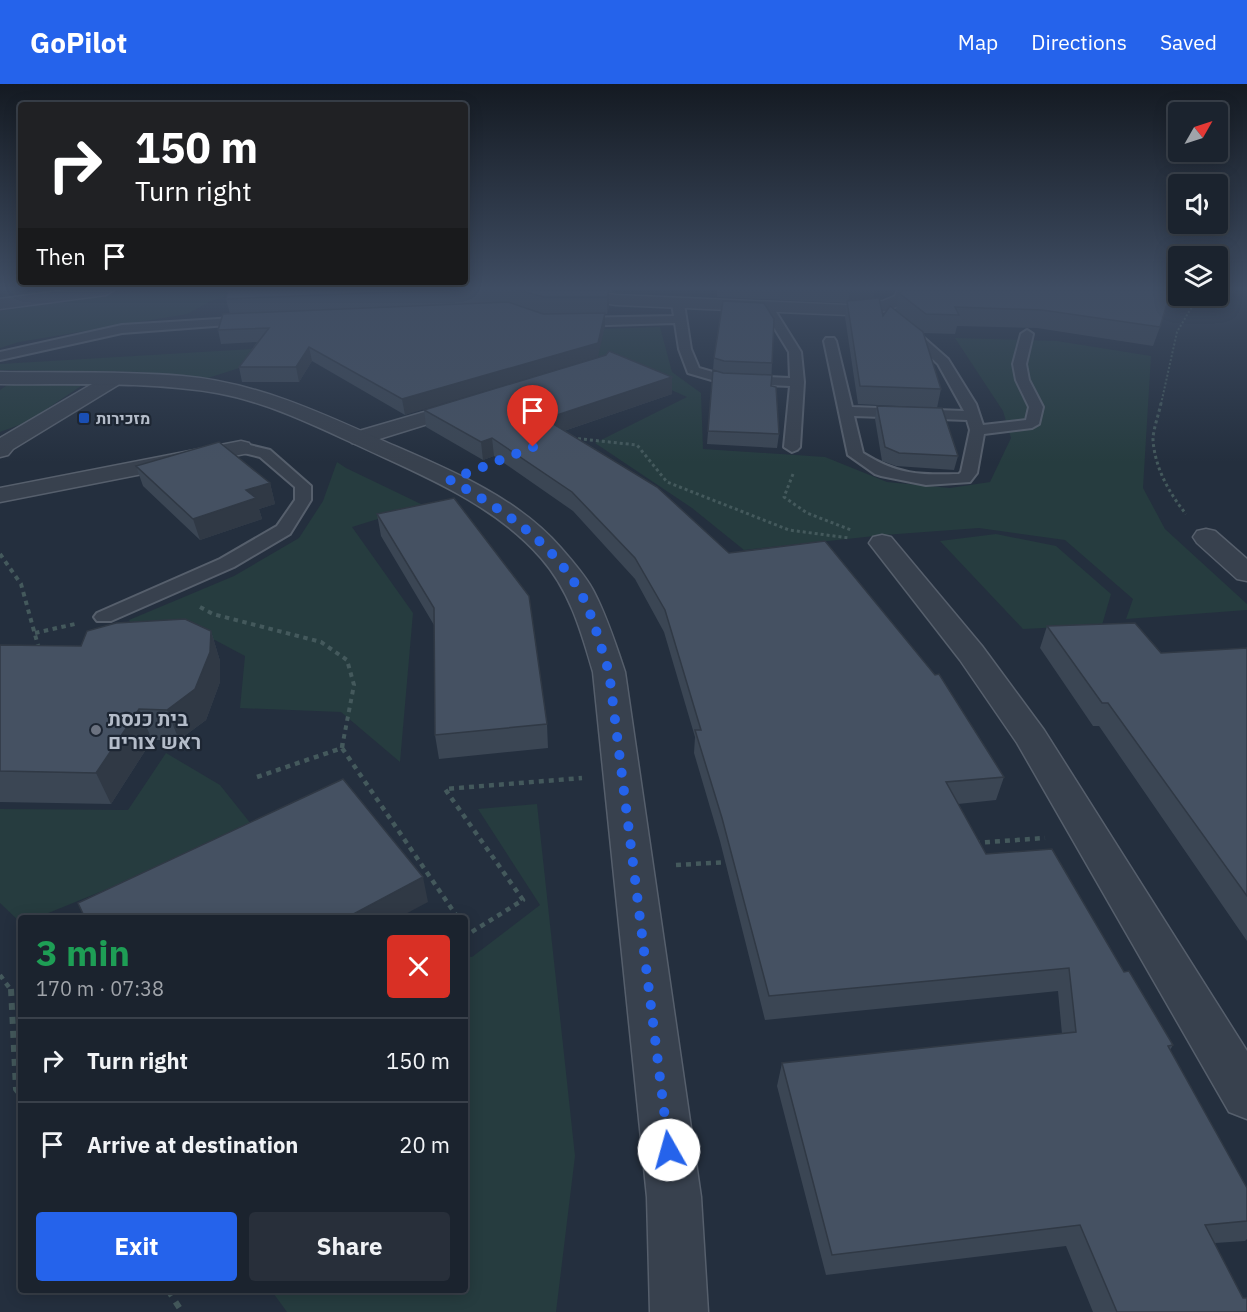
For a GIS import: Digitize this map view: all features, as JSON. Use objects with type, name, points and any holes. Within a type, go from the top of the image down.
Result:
[{"type":"street","points":[[0,378],[182,382],[222,388],[293,408],[437,473],[484,499],[522,526],[550,552],[579,590],[594,625],[609,672],[674,1197],[679,1312]]},
{"type":"street","points":[[2,446],[111,381]]},
{"type":"street","points":[[360,438],[486,400]]},
{"type":"street","points":[[3,503],[241,448]]},
{"type":"street","points":[[1206,537],[1247,573]]},
{"type":"street","points":[[882,543],[971,653],[1019,720],[1247,1095]]},
{"type":"lane","points":[[0,356],[39,347]]},
{"type":"lane","points":[[685,347],[693,370],[722,379],[797,382]]},
{"type":"lane","points":[[792,347],[795,352],[797,382],[792,447]]},
{"type":"lane","points":[[831,347],[856,455],[881,471],[926,480],[964,479],[969,473],[975,423],[969,404],[943,362],[928,347]]},
{"type":"lane","points":[[846,411],[975,423],[1032,424],[1036,407],[1024,384],[1018,365],[1021,347]]},
{"type":"lane","points":[[104,617],[226,563],[284,530],[303,500],[303,486],[265,453],[241,448]]},
{"type":"path","points":[[1174,347],[1153,439],[1160,470],[1171,496],[1206,537]]},
{"type":"path","points":[[564,440],[601,440],[637,445],[666,482],[723,505],[789,530],[882,543]]},
{"type":"path","points":[[792,447],[796,467],[784,497],[807,513],[882,543]]},
{"type":"path","points":[[0,554],[21,584],[40,654]]},
{"type":"path","points":[[168,589],[213,614],[321,642],[346,660],[354,685],[342,748],[454,915]]},
{"type":"path","points":[[35,633],[104,617]]},
{"type":"path","points":[[257,777],[342,748]]},
{"type":"path","points":[[468,931],[470,933],[523,900],[445,789],[621,775]]},
{"type":"path","points":[[973,844],[1090,835]]},
{"type":"path","points":[[633,869],[739,861]]},
{"type":"path","points":[[0,975],[11,988],[16,1089],[18,1091]]},
{"type":"path","points":[[170,1293],[182,1312]]},
{"type":"green space","points":[[278,347],[392,347],[255,363],[208,378],[139,372],[0,370],[0,364]]},
{"type":"green space","points":[[577,347],[665,347],[672,372],[701,393],[703,449],[825,457],[887,482],[950,488],[990,482],[1011,438],[1003,411],[961,347],[1097,347],[1151,356],[1143,488],[1165,529],[1247,604],[1247,610],[1126,619],[1133,599],[1065,540],[979,528],[884,535],[744,550],[692,508],[595,443],[687,397]]},
{"type":"green space","points":[[9,384],[81,386],[27,422],[0,432],[0,390]]},
{"type":"green space","points":[[337,462],[423,505],[352,527],[413,613],[400,762],[341,712],[240,708],[245,656],[215,640],[137,638],[129,620],[234,576],[299,538],[323,501]]},
{"type":"green space","points":[[996,534],[1056,546],[1111,594],[1102,625],[1023,629],[940,541]]},
{"type":"green space","points":[[166,753],[220,785],[255,829],[43,915],[18,915],[18,920],[0,903],[0,809],[128,810]]},
{"type":"green space","points":[[537,804],[575,1156],[556,1312],[287,1312],[273,1293],[468,1293],[468,956],[472,957],[540,905],[478,809]]},
{"type":"building","points":[[254,347],[309,347],[296,367],[239,367]]},
{"type":"building","points":[[310,347],[583,347],[402,399]]},
{"type":"building","points":[[716,347],[773,347],[772,363],[724,361],[714,358]]},
{"type":"building","points":[[854,347],[928,347],[941,389],[860,386]]},
{"type":"building","points":[[609,351],[672,377],[545,419],[657,487],[729,553],[825,541],[935,675],[939,674],[1004,777],[946,782],[986,854],[1052,849],[1124,972],[1129,971],[1173,1045],[1168,1046],[1247,1188],[1247,1221],[1205,1225],[1243,1298],[1247,1298],[1247,1312],[1117,1312],[1080,1225],[832,1255],[782,1063],[1076,1032],[1069,968],[769,996],[722,818],[695,730],[701,730],[665,610],[635,558],[572,492],[492,438],[481,442],[424,410],[606,355]]},
{"type":"building","points":[[713,370],[723,373],[772,375],[771,386],[776,387],[779,434],[708,431]]},
{"type":"building","points":[[877,406],[942,408],[958,456],[899,453],[885,447]]},
{"type":"building","points":[[219,442],[270,483],[246,490],[256,498],[193,519],[136,466]]},
{"type":"building","points":[[454,498],[529,596],[547,724],[435,735],[434,608],[377,514]]},
{"type":"building","name":"בית כנסת ראש צורים","points":[[185,619],[211,631],[210,652],[195,689],[167,710],[139,709],[96,773],[0,771],[0,645],[81,646],[87,631],[116,623]]},
{"type":"building","points":[[1135,623],[1161,653],[1247,648],[1247,896],[1108,703],[1102,703],[1047,626]]},
{"type":"building","points":[[343,779],[423,877],[352,915],[84,915],[78,903]]},
{"type":"place","name":"מזכירות","points":[[84,418]]},
{"type":"place","name":"בית כנסת ראש צורים","points":[[96,730]]},
{"type":"route","points":[[533,447],[450,480],[484,499],[522,526],[550,552],[579,590],[594,625],[609,672],[669,1150]]}]
